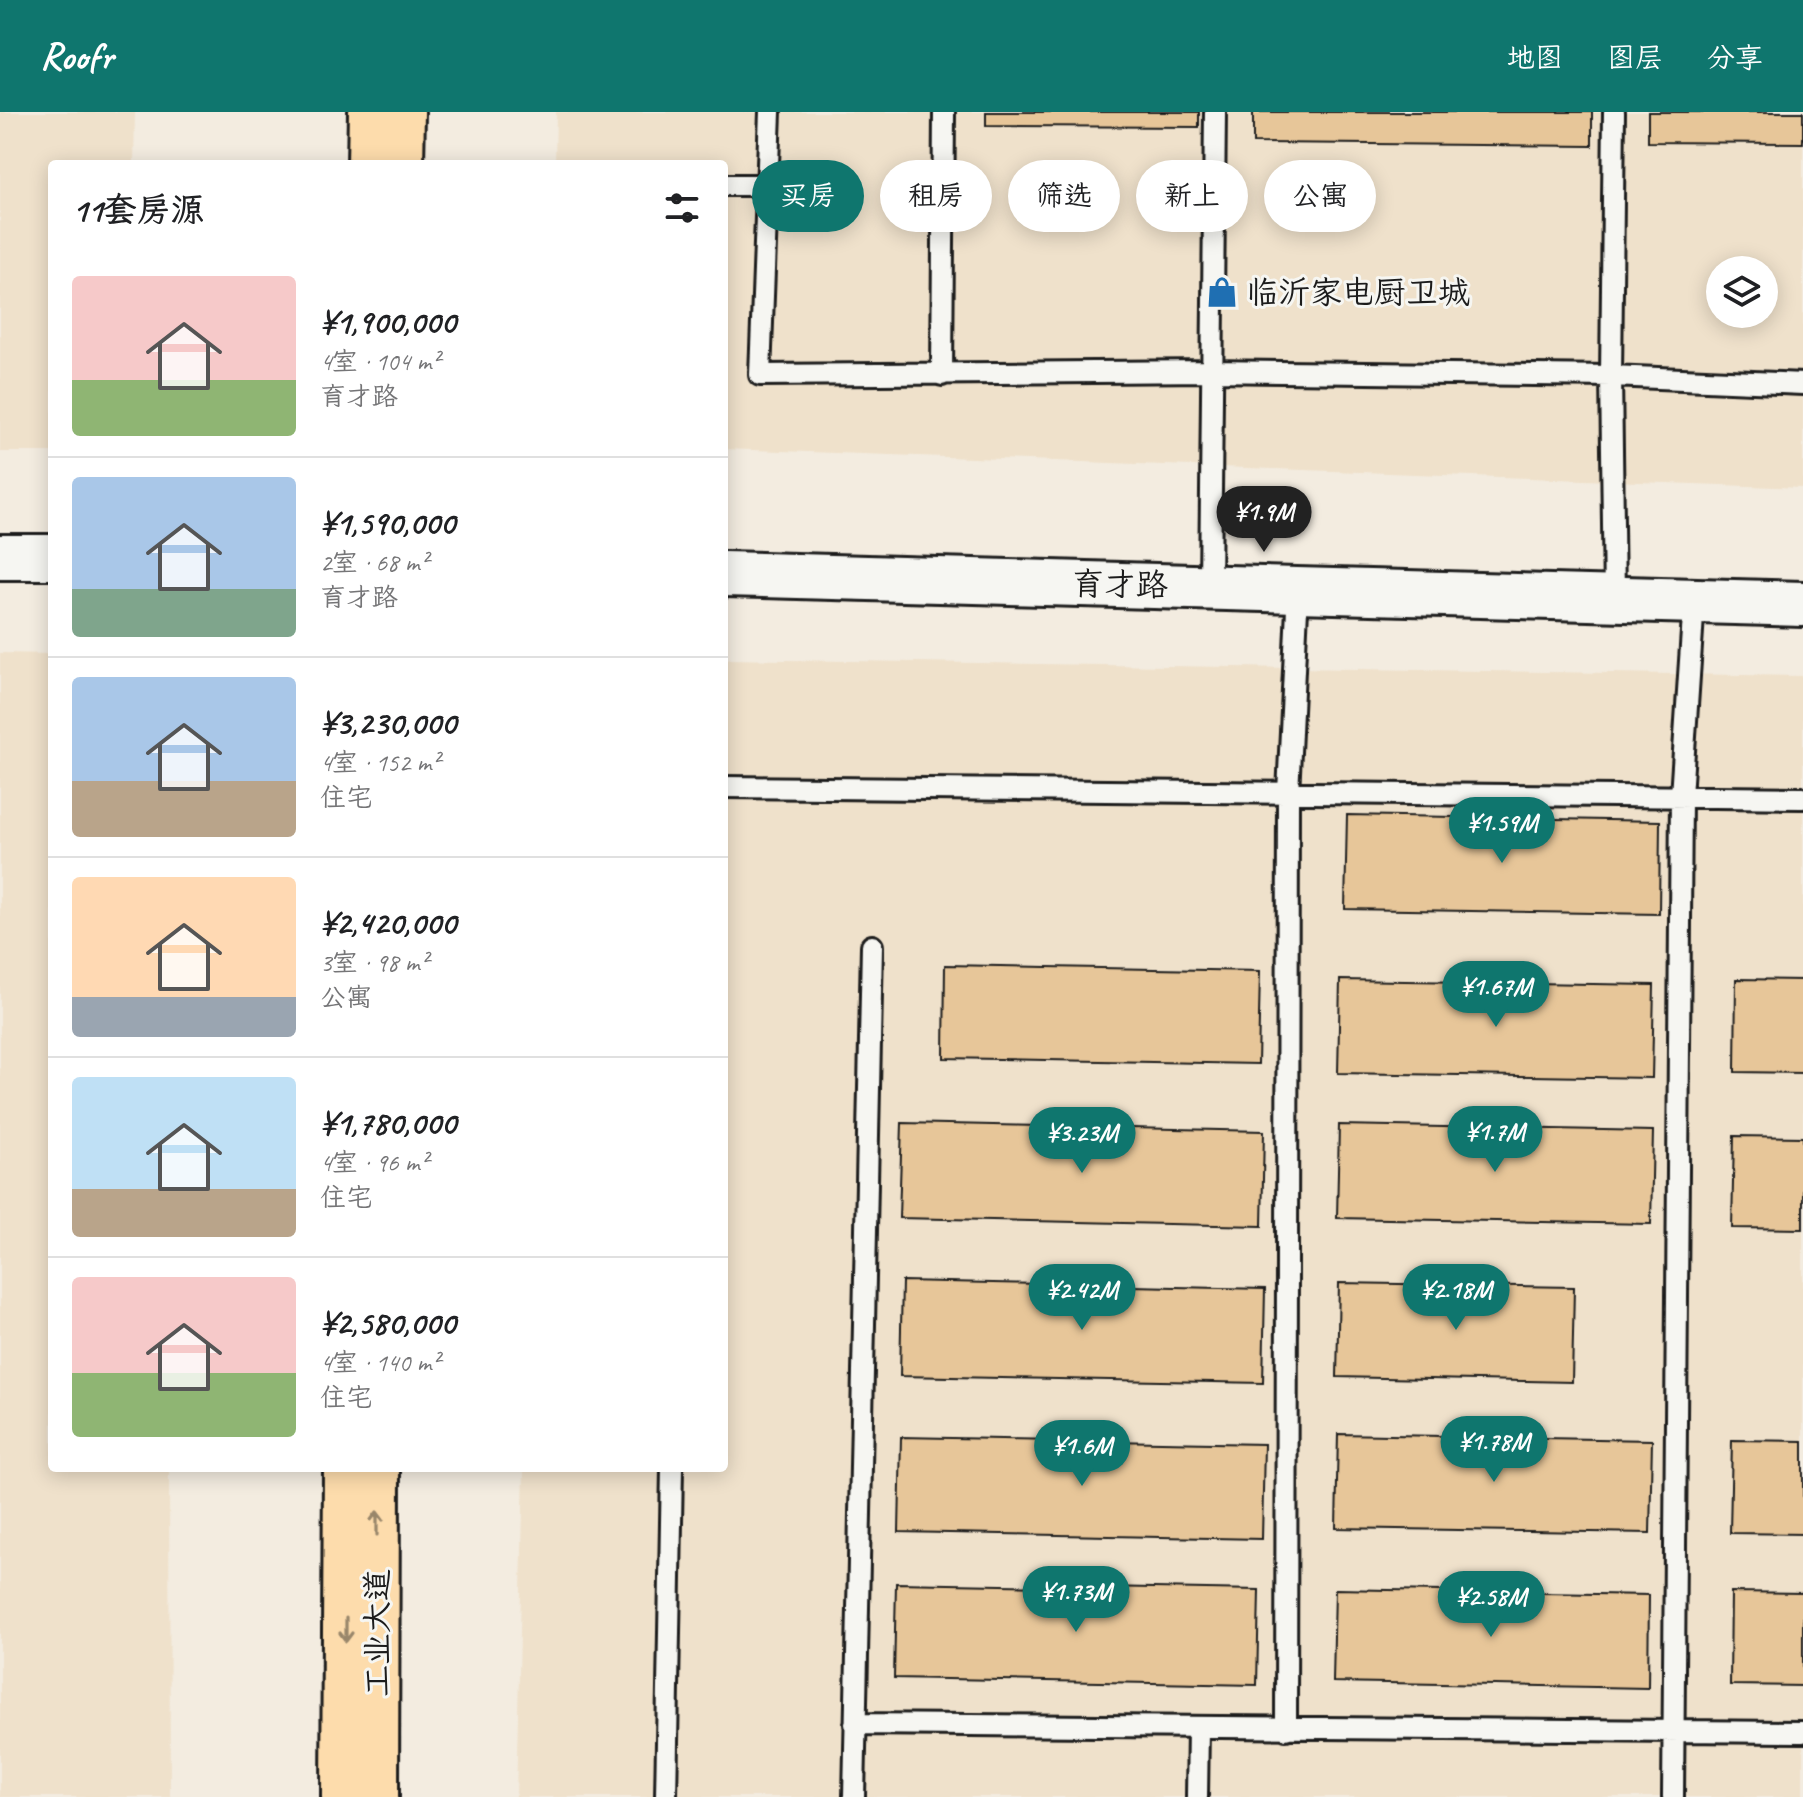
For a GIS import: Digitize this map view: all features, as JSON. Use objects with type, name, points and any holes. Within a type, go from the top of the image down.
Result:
[{"type":"main road","points":[[370,160],[371,112]]},
{"type":"main road","points":[[401,160],[402,112]]},
{"type":"main road","name":"工业大道","points":[[344,1797],[346,1472]]},
{"type":"main road","name":"工业大道","points":[[376,1797],[377,1472]]},
{"type":"street","points":[[0,557],[48,557]]},
{"type":"street","name":"育才路","points":[[728,574],[1803,604]]},
{"type":"lane","points":[[768,160],[770,112]]},
{"type":"lane","points":[[942,375],[944,112]]},
{"type":"lane","points":[[1210,586],[1215,112]]},
{"type":"lane","points":[[1614,112],[1611,376],[1614,598]]},
{"type":"lane","points":[[728,185],[752,185]]},
{"type":"lane","points":[[765,232],[760,375],[1210,371],[1611,376],[1803,384]]},
{"type":"lane","points":[[1286,1729],[1288,793],[1298,588]]},
{"type":"lane","points":[[1673,1797],[1681,796],[1694,601]]},
{"type":"lane","points":[[728,787],[1803,798]]},
{"type":"lane","points":[[854,1797],[872,946]]},
{"type":"lane","points":[[666,1797],[672,1472]]},
{"type":"lane","points":[[855,1724],[1803,1732]]},
{"type":"lane","points":[[1197,1797],[1198,1728]]},
{"type":"shaded area","points":[[0,112],[135,112],[134,160],[48,160],[48,452],[0,452]]},
{"type":"shaded area","name":"临沂家电厨卫城","points":[[556,112],[1803,112],[1803,488],[728,449],[728,160],[555,160]]},
{"type":"shaded area","points":[[0,653],[48,654],[48,1472],[169,1472],[170,1797],[0,1797]]},
{"type":"shaded area","points":[[728,659],[1803,676],[1803,1797],[516,1797],[524,1472],[728,1472]]},
{"type":"building","points":[[986,112],[1199,112],[1199,127],[986,126]]},
{"type":"building","points":[[1253,112],[1592,112],[1592,146],[1253,143]]},
{"type":"building","points":[[1648,112],[1803,112],[1803,143],[1648,142]]},
{"type":"building","points":[[1347,815],[1660,821],[1659,914],[1345,909]]},
{"type":"building","points":[[945,965],[1260,971],[1258,1064],[944,1058]]},
{"type":"building","points":[[1736,979],[1803,980],[1803,1073],[1735,1072]]},
{"type":"building","points":[[1340,980],[1654,985],[1652,1078],[1338,1073]]},
{"type":"building","points":[[902,1123],[1264,1131],[1262,1226],[899,1218]]},
{"type":"building","points":[[1339,1125],[1653,1131],[1651,1224],[1337,1218]]},
{"type":"building","points":[[1734,1136],[1803,1137],[1803,1229],[1732,1228]]},
{"type":"building","points":[[902,1281],[1265,1289],[1263,1383],[900,1376]]},
{"type":"building","points":[[1339,1283],[1574,1287],[1572,1382],[1337,1377]]},
{"type":"building","points":[[1338,1434],[1652,1440],[1650,1533],[1336,1528]]},
{"type":"building","points":[[901,1437],[1264,1444],[1262,1539],[899,1532]]},
{"type":"building","points":[[1732,1440],[1803,1441],[1803,1534],[1730,1533]]},
{"type":"building","points":[[896,1583],[1259,1590],[1257,1685],[894,1678]]},
{"type":"building","points":[[1335,1589],[1649,1595],[1648,1688],[1333,1682]]},
{"type":"building","points":[[1731,1592],[1803,1593],[1803,1686],[1730,1685]]},
{"type":"place","name":"临沂家电厨卫城","points":[[1222,292]]}]
